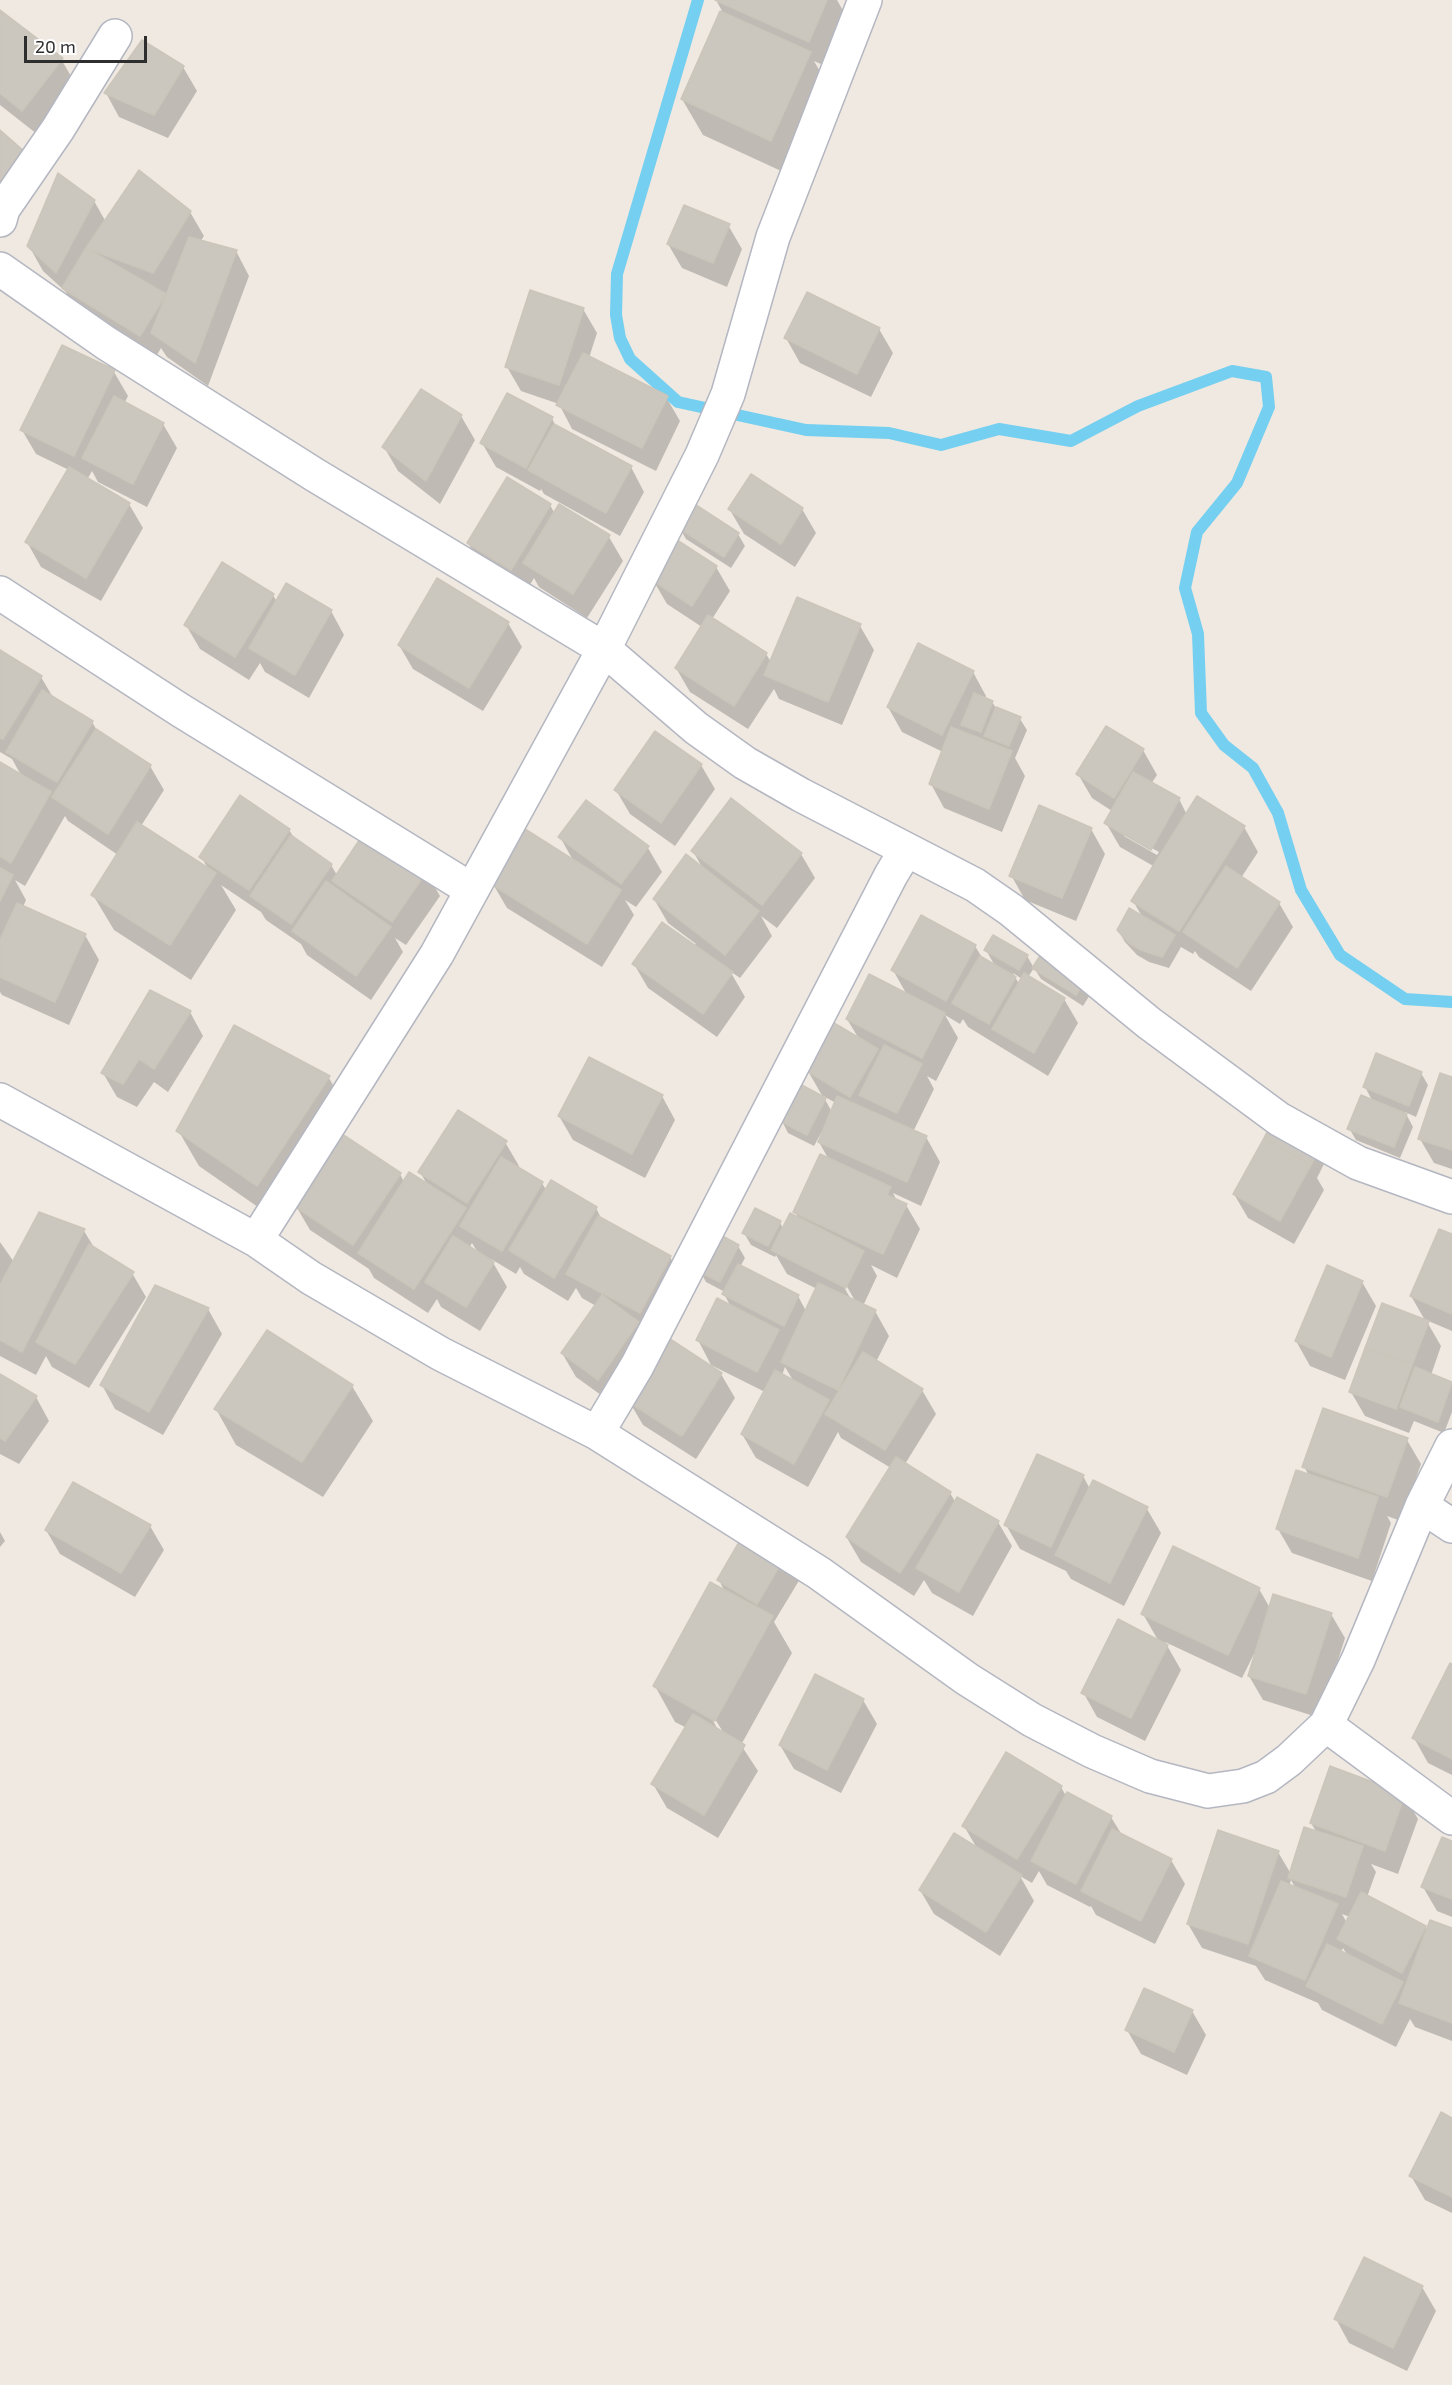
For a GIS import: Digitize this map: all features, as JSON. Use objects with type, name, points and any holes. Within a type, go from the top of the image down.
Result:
[{"type":"street","points":[[256,1240],[431,964],[604,649],[702,455],[728,394],[773,237],[864,0]]},
{"type":"street","points":[[0,220],[3,209],[58,129],[115,36]]},
{"type":"street","points":[[0,269],[106,343],[315,475],[604,649],[696,728],[745,763],[906,850],[946,869],[1011,910],[1149,1023],[1279,1119],[1358,1163],[1452,1197]]},
{"type":"street","points":[[0,593],[180,710],[472,890]]},
{"type":"street","points":[[597,1433],[637,1366],[906,850]]},
{"type":"street","points":[[0,1100],[256,1240],[312,1278],[441,1354],[597,1433],[819,1573],[968,1679],[1032,1720],[1092,1752],[1150,1776],[1208,1791],[1243,1786],[1266,1777],[1289,1760],[1326,1725],[1358,1660],[1422,1506],[1452,1446]]},
{"type":"street","points":[[1422,1506],[1452,1526]]},
{"type":"street","points":[[1326,1725],[1452,1818]]},
{"type":"building","points":[[715,0],[827,0],[809,42]]},
{"type":"building","points":[[0,10],[63,58],[22,111],[0,93]]},
{"type":"building","points":[[720,11],[811,52],[771,141],[681,99]]},
{"type":"building","points":[[142,40],[184,66],[154,115],[104,93]]},
{"type":"building","points":[[0,130],[25,152],[0,182]]},
{"type":"building","points":[[139,170],[191,211],[153,273],[86,248]]},
{"type":"building","points":[[58,173],[95,200],[56,273],[27,246]]},
{"type":"building","points":[[684,205],[730,224],[713,263],[667,244]]},
{"type":"building","points":[[189,237],[237,250],[195,363],[151,333]]},
{"type":"building","points":[[86,248],[166,294],[140,336],[62,288]]},
{"type":"building","points":[[530,290],[584,308],[559,385],[505,367]]},
{"type":"building","points":[[807,292],[880,328],[857,374],[784,338]]},
{"type":"building","points":[[62,345],[115,370],[74,456],[20,430]]},
{"type":"building","points":[[583,353],[668,396],[642,448],[556,405]]},
{"type":"building","points":[[421,389],[462,415],[426,481],[382,447]]},
{"type":"building","points":[[507,393],[553,417],[526,468],[480,443]]},
{"type":"building","points":[[114,396],[164,423],[133,484],[82,458]]},
{"type":"building","points":[[554,424],[632,466],[606,513],[528,470]]},
{"type":"building","points":[[69,467],[130,503],[86,578],[25,542]]},
{"type":"building","points":[[751,474],[803,508],[781,544],[728,509]]},
{"type":"building","points":[[507,477],[551,504],[511,570],[467,543]]},
{"type":"building","points":[[693,503],[739,533],[724,557],[677,527]]},
{"type":"building","points":[[559,504],[610,535],[573,594],[523,563]]},
{"type":"building","points":[[677,540],[717,566],[692,606],[652,580]]},
{"type":"building","points":[[222,562],[274,594],[235,657],[184,625]]},
{"type":"building","points":[[437,578],[509,622],[469,688],[398,645]]},
{"type":"building","points":[[286,583],[332,610],[295,675],[249,648]]},
{"type":"building","points":[[797,597],[861,624],[828,702],[764,675]]},
{"type":"building","points":[[708,615],[767,653],[734,706],[675,668]]},
{"type":"building","points":[[918,643],[974,671],[942,735],[887,707]]},
{"type":"building","points":[[0,650],[42,676],[3,739],[0,738]]},
{"type":"building","points":[[42,690],[93,721],[57,782],[6,752]]},
{"type":"building","points":[[974,693],[993,701],[981,732],[961,725]]},
{"type":"building","points":[[996,707],[1021,717],[1009,746],[984,736]]},
{"type":"building","points":[[1106,726],[1144,749],[1114,798],[1076,774]]},
{"type":"building","points":[[951,727],[1012,751],[989,809],[929,784]]},
{"type":"building","points":[[96,729],[151,765],[108,834],[52,797]]},
{"type":"building","points":[[655,731],[702,764],[661,823],[614,790]]},
{"type":"building","points":[[0,762],[51,792],[11,863],[0,856]]},
{"type":"building","points":[[1133,772],[1180,798],[1151,850],[1104,823]]},
{"type":"building","points":[[240,795],[290,829],[249,890],[199,857]]},
{"type":"building","points":[[1197,796],[1245,826],[1179,931],[1131,901]]},
{"type":"building","points":[[731,798],[802,853],[762,905],[691,851]]},
{"type":"building","points":[[586,800],[649,846],[621,884],[558,837]]},
{"type":"building","points":[[1039,805],[1092,828],[1062,898],[1009,876]]},
{"type":"building","points":[[137,822],[216,873],[170,945],[91,895]]},
{"type":"building","points":[[525,829],[621,890],[587,944],[491,884]]},
{"type":"building","points":[[366,830],[427,871],[392,922],[332,881]]},
{"type":"building","points":[[291,835],[332,864],[291,924],[250,896]]},
{"type":"building","points":[[686,854],[759,911],[725,955],[653,899]]},
{"type":"building","points":[[1226,866],[1280,902],[1237,968],[1183,932]]},
{"type":"building","points":[[0,868],[13,875],[0,901]]},
{"type":"building","points":[[326,881],[391,927],[356,976],[292,931]]},
{"type":"building","points":[[17,903],[86,934],[55,1002],[0,977],[0,940]]},
{"type":"building","points":[[1129,908],[1175,935],[1162,957],[1129,943],[1117,930]]},
{"type":"building","points":[[921,915],[976,945],[946,1001],[891,970]]},
{"type":"building","points":[[662,922],[733,972],[703,1014],[632,964]]},
{"type":"building","points":[[993,935],[1028,955],[1019,970],[984,950]]},
{"type":"building","points":[[1044,950],[1087,977],[1076,995],[1032,968]]},
{"type":"building","points":[[980,956],[1016,977],[989,1024],[952,1003]]},
{"type":"building","points":[[1024,973],[1065,998],[1034,1053],[992,1029]]},
{"type":"building","points":[[869,974],[945,1013],[922,1058],[846,1019]]},
{"type":"building","points":[[150,990],[191,1011],[154,1069],[139,1059],[123,1084],[101,1073]]},
{"type":"building","points":[[834,1023],[878,1049],[850,1097],[807,1071]]},
{"type":"building","points":[[234,1025],[330,1076],[257,1186],[176,1131]]},
{"type":"building","points":[[884,1045],[922,1064],[897,1113],[859,1095]]},
{"type":"building","points":[[1376,1053],[1422,1072],[1409,1106],[1363,1087]]},
{"type":"building","points":[[589,1057],[663,1095],[632,1154],[558,1116]]},
{"type":"building","points":[[1440,1073],[1452,1077],[1452,1150],[1418,1139]]},
{"type":"building","points":[[798,1083],[826,1098],[807,1135],[780,1121]]},
{"type":"building","points":[[1361,1095],[1407,1114],[1394,1147],[1347,1129]]},
{"type":"building","points":[[837,1096],[927,1136],[907,1182],[818,1142]]},
{"type":"building","points":[[458,1110],[507,1141],[467,1203],[418,1172]]},
{"type":"building","points":[[1271,1124],[1319,1151],[1311,1165],[1264,1138]]},
{"type":"building","points":[[342,1134],[401,1173],[353,1245],[294,1206]]},
{"type":"building","points":[[1264,1138],[1311,1165],[1280,1221],[1233,1194]]},
{"type":"building","points":[[820,1154],[891,1187],[887,1195],[907,1204],[883,1254],[793,1212]]},
{"type":"building","points":[[501,1157],[543,1182],[502,1251],[460,1226]]},
{"type":"building","points":[[409,1172],[466,1208],[414,1289],[358,1253]]},
{"type":"building","points":[[551,1180],[597,1207],[554,1278],[509,1250]]},
{"type":"building","points":[[755,1208],[781,1221],[768,1246],[742,1233]]},
{"type":"building","points":[[39,1212],[85,1229],[22,1352],[0,1340],[0,1285]]},
{"type":"building","points":[[790,1213],[864,1251],[846,1288],[771,1250]]},
{"type":"building","points":[[598,1216],[671,1256],[640,1313],[566,1274]]},
{"type":"building","points":[[1439,1229],[1452,1234],[1452,1314],[1410,1296]]},
{"type":"building","points":[[717,1233],[739,1245],[720,1282],[698,1271]]},
{"type":"building","points":[[453,1236],[494,1262],[466,1307],[425,1282]]},
{"type":"building","points":[[89,1244],[134,1272],[75,1364],[36,1342]]},
{"type":"building","points":[[738,1264],[799,1295],[784,1326],[722,1294]]},
{"type":"building","points":[[1327,1265],[1363,1281],[1331,1357],[1295,1341]]},
{"type":"building","points":[[818,1283],[876,1310],[838,1390],[781,1362]]},
{"type":"building","points":[[155,1285],[209,1308],[149,1412],[100,1385]]},
{"type":"building","points":[[602,1295],[639,1322],[598,1380],[561,1353]]},
{"type":"building","points":[[717,1298],[779,1330],[757,1372],[696,1340]]},
{"type":"building","points":[[1382,1303],[1429,1321],[1412,1365],[1365,1348]]},
{"type":"building","points":[[267,1330],[353,1385],[302,1462],[214,1409]]},
{"type":"building","points":[[667,1337],[722,1373],[682,1436],[627,1401]]},
{"type":"building","points":[[1365,1348],[1412,1365],[1396,1409],[1349,1392]]},
{"type":"building","points":[[863,1352],[923,1389],[885,1450],[825,1414]]},
{"type":"building","points":[[1415,1367],[1452,1382],[1438,1422],[1400,1407]]},
{"type":"building","points":[[775,1370],[829,1400],[794,1464],[741,1434]]},
{"type":"building","points":[[0,1374],[37,1396],[5,1441],[0,1438]]},
{"type":"building","points":[[1323,1408],[1408,1438],[1387,1497],[1302,1467]]},
{"type":"building","points":[[1037,1454],[1084,1475],[1051,1547],[1004,1525]]},
{"type":"building","points":[[896,1457],[951,1492],[900,1573],[846,1537]]},
{"type":"building","points":[[1296,1470],[1378,1497],[1358,1558],[1276,1529]]},
{"type":"building","points":[[1093,1480],[1148,1507],[1110,1583],[1055,1555]]},
{"type":"building","points":[[73,1482],[151,1525],[121,1573],[45,1530]]},
{"type":"building","points":[[957,1497],[999,1521],[959,1592],[916,1568]]},
{"type":"building","points":[[746,1530],[787,1553],[757,1604],[717,1580]]},
{"type":"building","points":[[1173,1546],[1260,1588],[1228,1655],[1141,1614]]},
{"type":"building","points":[[710,1582],[773,1616],[715,1721],[653,1686]]},
{"type":"building","points":[[1273,1594],[1332,1613],[1306,1694],[1248,1676]]},
{"type":"building","points":[[1118,1619],[1168,1645],[1131,1718],[1081,1693]]},
{"type":"building","points":[[1450,1663],[1452,1664],[1452,1759],[1412,1738]]},
{"type":"building","points":[[815,1674],[864,1699],[827,1770],[779,1745]]},
{"type":"building","points":[[693,1714],[745,1745],[704,1815],[651,1784]]},
{"type":"building","points":[[1006,1752],[1062,1786],[1017,1859],[962,1826]]},
{"type":"building","points":[[1330,1766],[1405,1794],[1385,1851],[1310,1823]]},
{"type":"building","points":[[1067,1792],[1112,1816],[1076,1884],[1031,1861]]},
{"type":"building","points":[[1304,1827],[1363,1846],[1346,1897],[1288,1878]]},
{"type":"building","points":[[1112,1829],[1172,1859],[1141,1921],[1081,1891]]},
{"type":"building","points":[[1218,1830],[1279,1851],[1248,1944],[1187,1924]]},
{"type":"building","points":[[954,1833],[1022,1875],[986,1932],[919,1890]]},
{"type":"building","points":[[1442,1837],[1452,1841],[1452,1899],[1421,1887]]},
{"type":"building","points":[[1281,1881],[1338,1904],[1305,1980],[1249,1956]]},
{"type":"building","points":[[1361,1892],[1426,1926],[1402,1973],[1337,1939]]},
{"type":"building","points":[[1430,1920],[1452,1928],[1452,2023],[1399,2003]]},
{"type":"building","points":[[1327,1944],[1403,1982],[1382,2024],[1306,1986]]},
{"type":"building","points":[[1144,1988],[1193,2010],[1174,2052],[1125,2030]]},
{"type":"building","points":[[1441,2112],[1452,2118],[1452,2197],[1409,2176]]},
{"type":"building","points":[[1364,2257],[1423,2286],[1393,2348],[1334,2319]]},
{"type":"waterway","points":[[698,0],[617,274],[616,315],[620,338],[630,359],[678,402],[806,430],[889,433],[941,445],[999,429],[1071,441],[1138,406],[1232,371],[1266,377],[1269,407],[1237,483],[1197,532],[1185,588],[1198,634],[1201,713],[1224,745],[1253,768],[1278,813],[1301,890],[1340,955],[1405,999],[1452,1002]]}]
